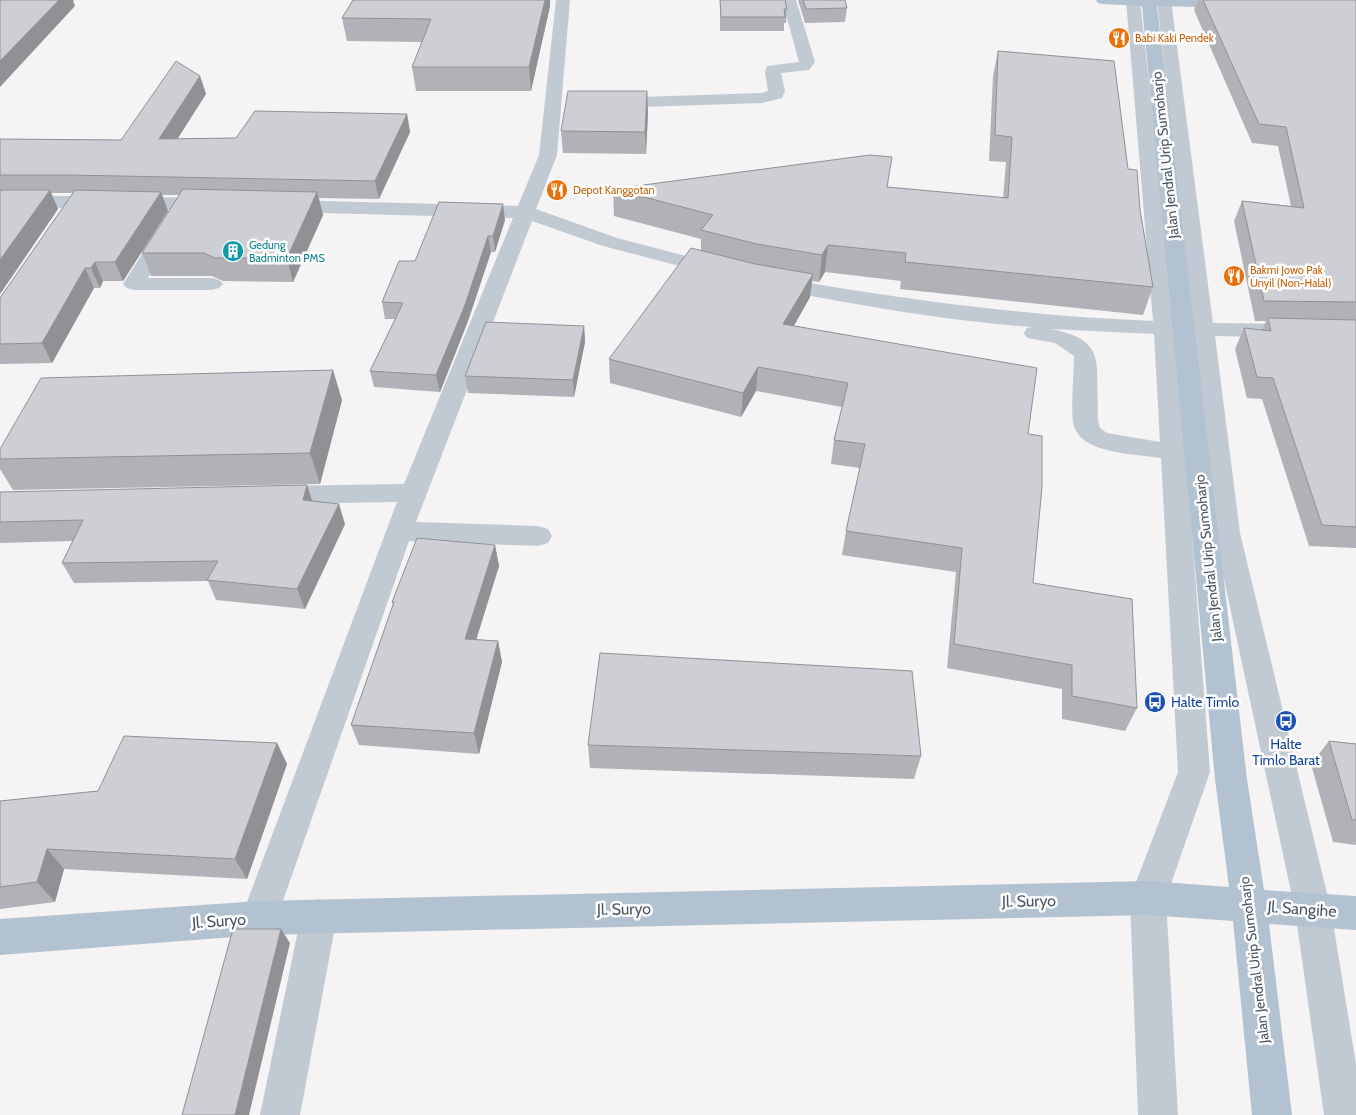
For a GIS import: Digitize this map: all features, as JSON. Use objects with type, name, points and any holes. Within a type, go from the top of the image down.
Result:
[{"type":"main road","points":[[1103,0],[1252,4]]},
{"type":"main road","name":"Jalan Jendral Urip Sumoharjo","points":[[1156,0],[1184,329],[1231,779],[1249,905],[1272,1115]]},
{"type":"main road","name":"Jl. Suryo","points":[[0,937],[259,918],[319,916],[1148,898],[1249,905]]},
{"type":"main road","name":"Jl. Sangihe","points":[[1249,905],[1356,913]]},
{"type":"street","points":[[259,918],[413,492],[548,156],[559,104],[563,0]]},
{"type":"street","points":[[594,103],[762,98],[776,94],[773,69],[803,67],[807,62],[789,0]]},
{"type":"street","points":[[1133,0],[1184,329],[1313,910],[1344,1115]]},
{"type":"street","points":[[0,201],[71,209],[184,204],[233,205]]},
{"type":"street","points":[[184,204],[134,284],[212,284]]},
{"type":"street","points":[[262,206],[526,212],[610,242],[745,277],[926,309],[1024,320],[1184,329],[1356,332]]},
{"type":"street","points":[[808,289],[804,295],[808,300],[834,306],[925,321],[1062,337],[1080,348],[1085,355],[1086,425],[1090,434],[1096,439],[1104,441],[1173,452]]},
{"type":"street","points":[[1158,1115],[1148,898],[1194,772],[1173,452],[1184,329]]},
{"type":"street","points":[[246,496],[413,492]]},
{"type":"street","points":[[399,532],[538,536]]},
{"type":"street","points":[[1194,772],[1231,779]]},
{"type":"street","points":[[280,1115],[319,916]]},
{"type":"building","points":[[0,0],[59,0],[0,61]]},
{"type":"building","points":[[353,0],[545,0],[529,67],[412,67],[431,19],[342,18]]},
{"type":"building","points":[[720,0],[785,0],[787,9],[784,9],[785,17],[721,17]]},
{"type":"building","points":[[803,0],[845,0],[847,8],[806,9]]},
{"type":"building","points":[[1203,0],[1356,0],[1356,302],[1264,301],[1242,201],[1304,208],[1286,127],[1259,124]]},
{"type":"building","points":[[998,51],[1114,61],[1128,169],[1137,170],[1140,210],[1153,287],[905,262],[906,253],[828,245],[822,255],[757,244],[701,230],[713,215],[613,189],[870,155],[892,157],[887,187],[1008,198],[1012,137],[995,135]]},
{"type":"building","points":[[176,61],[200,76],[159,139],[236,138],[255,111],[407,114],[375,181],[0,175],[0,139],[121,140]]},
{"type":"building","points":[[568,91],[647,91],[645,132],[561,131]]},
{"type":"building","points":[[183,189],[317,192],[287,258],[215,258],[204,253],[142,253]]},
{"type":"building","points":[[0,190],[50,190],[0,260]]},
{"type":"building","points":[[75,190],[161,192],[115,262],[95,262],[91,268],[85,268],[42,343],[0,344],[0,298]]},
{"type":"building","points":[[439,202],[503,204],[493,236],[488,236],[465,305],[436,375],[370,371],[403,303],[382,302],[399,261],[415,261]]},
{"type":"building","points":[[691,248],[755,264],[813,274],[783,324],[1037,368],[1028,434],[1042,436],[1042,487],[1033,583],[1132,599],[1137,708],[1072,696],[1072,665],[954,644],[962,548],[846,531],[865,444],[834,440],[848,383],[758,367],[743,393],[609,359]]},
{"type":"building","points":[[1268,318],[1356,320],[1356,527],[1322,525],[1273,378],[1257,377],[1244,328],[1271,331]]},
{"type":"building","points":[[486,322],[584,326],[573,380],[465,376]]},
{"type":"building","points":[[333,370],[310,453],[0,459],[0,449],[41,378]]},
{"type":"building","points":[[307,485],[303,500],[339,504],[297,589],[207,580],[218,561],[62,563],[83,520],[0,522],[0,492]]},
{"type":"building","points":[[417,538],[495,545],[465,639],[498,641],[474,733],[351,725],[394,602],[392,602]]},
{"type":"building","points":[[600,653],[912,671],[921,756],[588,745]]},
{"type":"building","points":[[124,736],[277,743],[235,859],[47,849],[37,882],[0,887],[0,801],[98,791]]},
{"type":"building","points":[[1329,741],[1356,744],[1356,820],[1352,820]]},
{"type":"building","points":[[233,929],[281,929],[235,1115],[182,1115]]},
{"type":"place","name":"Babi Kaki Pendek","points":[[1119,38]]},
{"type":"place","name":"Depot Kanggotan","points":[[557,190]]},
{"type":"place","name":"Gedung Badminton PMS","points":[[233,251]]},
{"type":"place","name":"Bakmi Jowo Pak Unyil (Non-Halal)","points":[[1234,276]]},
{"type":"place","name":"Halte Timlo","points":[[1155,702]]},
{"type":"place","name":"Halte Timlo Barat","points":[[1286,721]]}]
